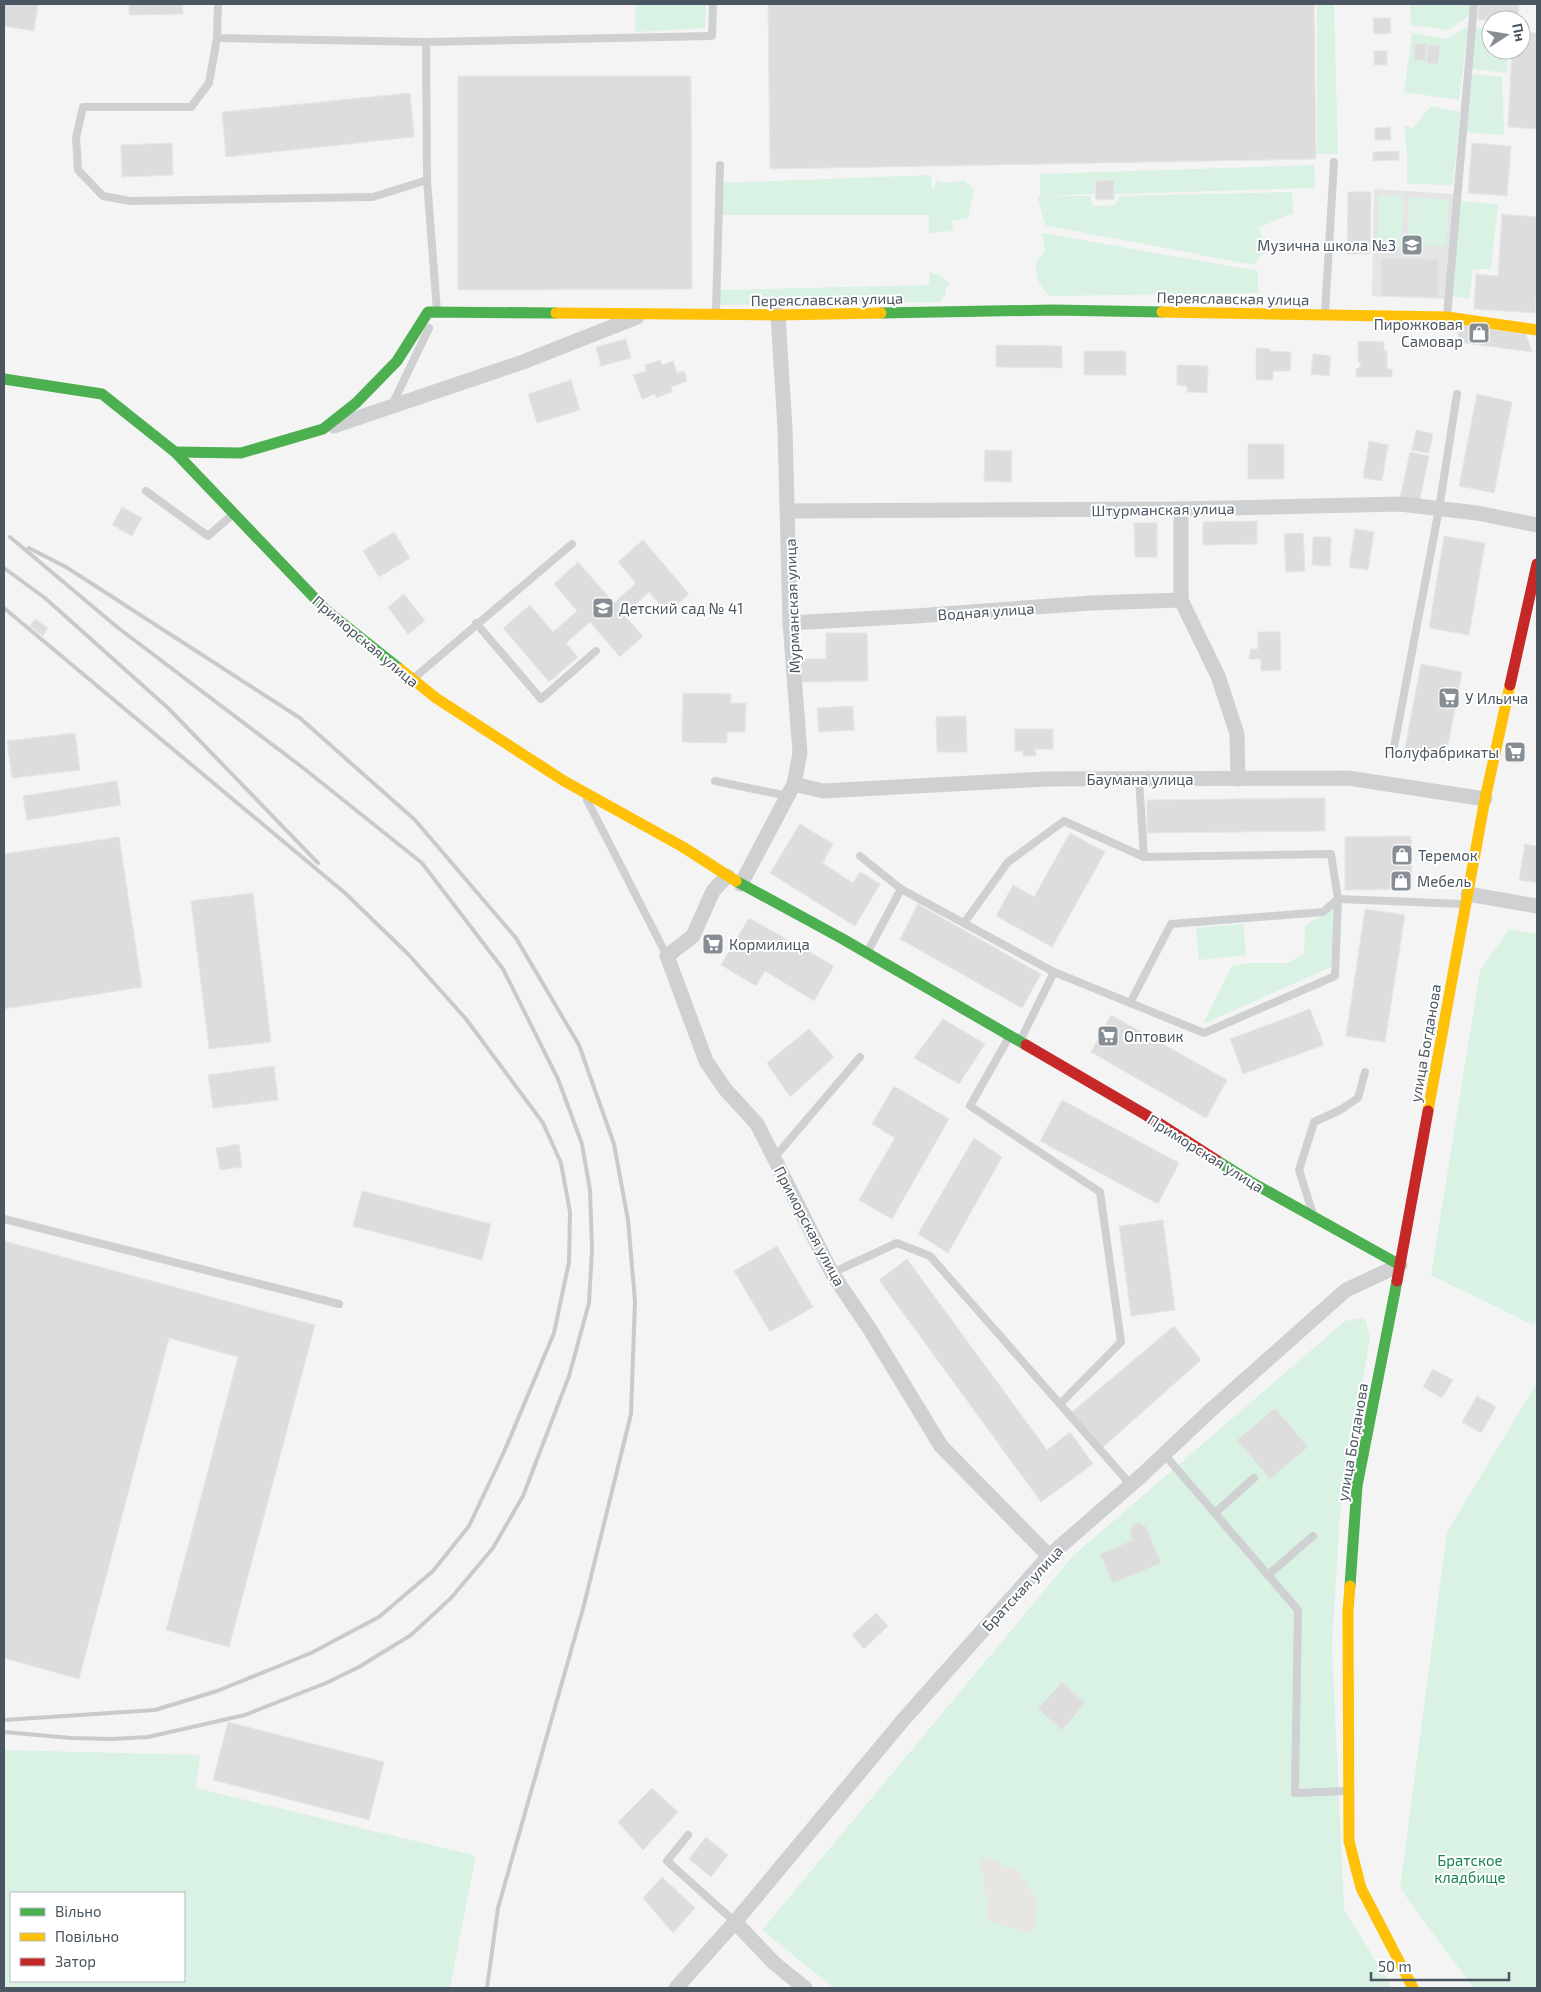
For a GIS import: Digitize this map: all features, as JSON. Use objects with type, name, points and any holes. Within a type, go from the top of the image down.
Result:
[{"type":"street","name":"Переяславская улица","points":[[437,312],[778,315],[1053,310],[1447,317],[1537,330]]},
{"type":"street","points":[[323,430],[356,403],[397,361],[428,312],[437,312]]},
{"type":"street","points":[[175,452],[241,453],[323,430],[523,362],[645,314]]},
{"type":"street","name":"Мурманская улица","points":[[741,884],[791,790],[800,754],[790,623],[788,511],[778,315]]},
{"type":"street","name":"Приморская улица","points":[[4,379],[102,394],[175,452],[326,611],[436,698],[564,781],[683,847],[741,884],[867,952],[1146,1115],[1251,1182],[1400,1265]]},
{"type":"street","name":"Штурманская улица","points":[[788,511],[1181,509],[1400,504],[1477,513],[1537,525]]},
{"type":"street","points":[[1181,509],[1181,600],[1218,676],[1237,734],[1238,779]]},
{"type":"street","name":"улица Богданова","points":[[1413,1988],[1361,1888],[1350,1841],[1348,1610],[1357,1486],[1400,1265],[1485,799],[1537,564]]},
{"type":"street","name":"Водная улица","points":[[790,623],[1091,603],[1181,600]]},
{"type":"street","name":"Баумана улица","points":[[791,790],[823,791],[1046,780],[1348,778],[1485,799]]},
{"type":"street","points":[[667,956],[693,936],[713,891],[727,876]]},
{"type":"street","points":[[1467,899],[1537,906]]},
{"type":"street","name":"Приморская улица","points":[[667,956],[706,1062],[726,1089],[757,1124],[832,1273],[872,1331],[941,1446],[1049,1556]]},
{"type":"street","name":"Братская улица","points":[[679,1987],[904,1719],[1049,1556],[1131,1485],[1213,1408],[1346,1290],[1400,1265]]},
{"type":"street","points":[[735,1922],[774,1963],[805,1988]]},
{"type":"lane","points":[[218,4],[217,38],[209,83],[192,107],[83,107],[76,138],[78,170],[103,196],[130,201],[373,197],[427,180]]},
{"type":"lane","points":[[217,38],[426,42],[712,36],[713,4]]},
{"type":"lane","points":[[1447,317],[1474,4]]},
{"type":"lane","points":[[391,406],[437,312],[427,180],[426,42]]},
{"type":"lane","points":[[1325,315],[1334,162]]},
{"type":"lane","points":[[716,315],[720,165]]},
{"type":"lane","points":[[1393,752],[1439,509],[1457,394]]},
{"type":"lane","points":[[146,491],[208,536],[233,513]]},
{"type":"lane","points":[[412,679],[476,623],[572,544]]},
{"type":"lane","points":[[476,623],[541,699],[596,651]]},
{"type":"lane","points":[[1139,779],[1144,857]]},
{"type":"lane","points":[[716,781],[791,790]]},
{"type":"lane","points":[[583,792],[667,956]]},
{"type":"lane","points":[[860,856],[901,889],[964,924],[1054,972],[1204,1033],[1335,976],[1338,898],[1331,854],[1144,857],[1064,821],[1008,862],[964,924]]},
{"type":"lane","points":[[867,952],[901,889]]},
{"type":"lane","points":[[1130,1003],[1171,924],[1323,912],[1338,898],[1467,899]]},
{"type":"lane","points":[[1020,1041],[1054,972]]},
{"type":"lane","points":[[1010,1035],[970,1106],[1100,1192],[1121,1342],[1060,1404]]},
{"type":"lane","points":[[774,1158],[860,1057]]},
{"type":"lane","points":[[1314,1217],[1299,1170],[1314,1122],[1358,1098],[1365,1072]]},
{"type":"lane","points":[[4,1219],[339,1304]]},
{"type":"lane","points":[[832,1273],[897,1243],[930,1256],[1131,1485]]},
{"type":"lane","points":[[1164,1454],[1298,1610],[1295,1793],[1349,1791]]},
{"type":"lane","points":[[1215,1513],[1254,1478]]},
{"type":"lane","points":[[1268,1575],[1313,1536]]},
{"type":"lane","points":[[688,1835],[667,1861],[735,1922]]},
{"type":"shaded area","name":"Музична школа №3","points":[[1374,189],[1455,194],[1446,299],[1372,296]]},
{"type":"green space","points":[[635,4],[706,4],[705,28],[635,32]]},
{"type":"green space","points":[[1317,4],[1334,4],[1338,154],[1317,154]]},
{"type":"green space","points":[[1410,4],[1471,4],[1470,15],[1448,30],[1411,25]]},
{"type":"green space","points":[[1468,26],[1459,100],[1404,92],[1412,33],[1448,39]]},
{"type":"green space","points":[[1474,27],[1481,28],[1481,60],[1508,60],[1507,73],[1470,69]]},
{"type":"green space","points":[[1470,74],[1502,77],[1504,135],[1465,132]]},
{"type":"green space","points":[[1431,106],[1460,112],[1453,185],[1407,184],[1404,126],[1413,128]]},
{"type":"green space","points":[[1314,165],[1315,188],[1115,194],[1114,180],[1094,180],[1094,194],[1040,196],[1040,174]]},
{"type":"green space","points":[[931,175],[932,190],[938,179],[939,183],[965,181],[974,190],[968,218],[952,221],[953,231],[929,233],[929,215],[719,215],[720,183]]},
{"type":"green space","points":[[1292,192],[1293,213],[1258,228],[1268,248],[1253,265],[1045,225],[1037,196],[1090,196],[1093,206],[1115,205],[1120,196]]},
{"type":"green space","points":[[1379,195],[1404,197],[1401,246],[1382,247],[1382,242],[1377,241]]},
{"type":"green space","points":[[1409,197],[1449,200],[1446,246],[1408,246]]},
{"type":"green space","points":[[1461,201],[1498,204],[1491,269],[1473,269],[1469,299],[1452,296]]},
{"type":"green space","points":[[1042,233],[1258,271],[1258,293],[1050,296],[1041,285],[1036,274],[1037,262],[1045,252]]},
{"type":"green space","points":[[930,272],[944,279],[950,286],[946,287],[946,293],[940,302],[719,305],[719,290],[929,285]]},
{"type":"green space","points":[[1334,909],[1331,967],[1203,1024],[1232,966],[1250,963],[1288,963],[1304,954],[1305,925]]},
{"type":"green space","points":[[1243,924],[1246,955],[1199,960],[1196,928]]},
{"type":"green space","points":[[1509,929],[1537,934],[1537,1318],[1533,1325],[1431,1275],[1480,971]]},
{"type":"green space","points":[[1365,1318],[1370,1338],[1340,1513],[1332,1645],[1344,1909],[1392,1988],[834,1988],[762,1930],[1073,1556],[1345,1321]]},
{"type":"green space","name":"Братское кладбище","points":[[1537,1383],[1537,1988],[1473,1988],[1400,1888],[1447,1532]]},
{"type":"green space","points":[[4,1750],[200,1755],[196,1788],[476,1856],[450,1988],[4,1988]]},
{"type":"sand","points":[[989,1857],[1008,1869],[1016,1868],[1037,1900],[1034,1928],[1028,1934],[1015,1927],[1008,1928],[995,1922],[990,1922],[986,1913],[989,1900],[983,1888],[983,1874],[980,1869],[981,1860]]},
{"type":"building","points":[[4,4],[38,4],[34,31],[4,26]]},
{"type":"building","points":[[129,4],[182,4],[183,14],[129,15]]},
{"type":"building","points":[[768,4],[1314,4],[1316,159],[770,169]]},
{"type":"building","points":[[1479,4],[1519,4],[1519,10],[1481,10],[1481,20],[1478,20]]},
{"type":"building","points":[[1373,18],[1390,18],[1391,33],[1374,34]]},
{"type":"building","points":[[1531,33],[1537,33],[1537,129],[1508,127],[1511,60],[1531,60]]},
{"type":"building","points":[[1415,43],[1427,44],[1425,61],[1414,60]]},
{"type":"building","points":[[1428,45],[1440,46],[1438,64],[1427,63]]},
{"type":"building","points":[[1374,51],[1387,51],[1387,65],[1374,65]]},
{"type":"building","points":[[458,76],[691,76],[692,289],[458,290]]},
{"type":"building","points":[[410,93],[414,137],[226,157],[222,112]]},
{"type":"building","points":[[1390,127],[1391,140],[1375,140],[1375,128]]},
{"type":"building","points":[[172,143],[173,175],[122,177],[121,145]]},
{"type":"building","points":[[1472,143],[1511,146],[1507,196],[1468,193]]},
{"type":"building","points":[[1399,151],[1399,160],[1373,161],[1373,152]]},
{"type":"building","points":[[1114,180],[1114,199],[1096,200],[1095,181]]},
{"type":"building","points":[[1348,192],[1371,192],[1370,254],[1347,254]]},
{"type":"building","points":[[1502,214],[1537,217],[1535,313],[1474,309],[1476,274],[1498,276]]},
{"type":"building","points":[[1376,243],[1381,243],[1381,250],[1375,250]]},
{"type":"building","points":[[1381,258],[1439,259],[1438,298],[1380,296]]},
{"type":"building","points":[[1460,325],[1526,334],[1532,352],[1457,342]]},
{"type":"building","points":[[626,339],[631,358],[601,366],[596,347]]},
{"type":"building","points":[[1358,341],[1384,342],[1384,350],[1387,351],[1387,369],[1392,369],[1392,377],[1356,377],[1356,369],[1359,368],[1361,362],[1358,362]]},
{"type":"building","points":[[996,345],[1062,346],[1062,368],[996,367]]},
{"type":"building","points":[[1256,348],[1291,352],[1290,371],[1273,371],[1273,380],[1256,380]]},
{"type":"building","points":[[1084,351],[1126,351],[1126,375],[1084,375]]},
{"type":"building","points":[[1313,354],[1331,356],[1329,376],[1311,374]]},
{"type":"building","points":[[660,360],[662,365],[673,361],[677,373],[684,371],[687,381],[671,387],[672,392],[656,398],[655,394],[642,399],[633,375],[647,371],[645,365]]},
{"type":"building","points":[[1177,365],[1208,366],[1207,393],[1187,392],[1187,386],[1177,385]]},
{"type":"building","points":[[571,380],[580,410],[537,423],[528,394]]},
{"type":"building","points":[[1477,394],[1512,402],[1494,493],[1459,486]]},
{"type":"building","points":[[1416,430],[1433,434],[1429,453],[1412,450]]},
{"type":"building","points":[[1369,441],[1388,445],[1382,481],[1363,478]]},
{"type":"building","points":[[1248,444],[1284,444],[1284,479],[1248,479]]},
{"type":"building","points":[[985,450],[1012,451],[1011,482],[984,481]]},
{"type":"building","points":[[1410,452],[1429,456],[1419,503],[1400,498]]},
{"type":"building","points":[[122,507],[142,518],[132,536],[112,525]]},
{"type":"building","points":[[1257,521],[1257,544],[1203,545],[1203,522]]},
{"type":"building","points":[[1134,523],[1157,523],[1157,557],[1135,557]]},
{"type":"building","points":[[1355,529],[1374,532],[1368,570],[1349,567]]},
{"type":"building","points":[[394,532],[410,558],[379,577],[363,551]]},
{"type":"building","points":[[1303,533],[1305,571],[1286,572],[1284,534]]},
{"type":"building","points":[[1444,536],[1485,543],[1469,635],[1429,628]]},
{"type":"building","points":[[1313,537],[1331,537],[1330,566],[1312,565]]},
{"type":"building","name":"Детский сад № 41","points":[[643,540],[689,594],[668,613],[649,592],[624,615],[643,636],[620,657],[590,622],[566,643],[578,657],[549,682],[503,628],[530,605],[553,632],[577,611],[554,584],[578,562],[614,603],[636,583],[618,562]]},
{"type":"building","points":[[404,594],[425,621],[408,634],[388,607]]},
{"type":"building","points":[[35,619],[48,628],[43,636],[30,626]]},
{"type":"building","points":[[1258,632],[1280,632],[1281,670],[1261,671],[1261,659],[1249,659],[1251,649],[1258,649]]},
{"type":"building","points":[[826,633],[867,633],[868,681],[801,682],[801,659],[826,659]]},
{"type":"building","points":[[1421,664],[1462,672],[1445,760],[1404,753]]},
{"type":"building","points":[[683,693],[731,694],[731,703],[746,703],[745,732],[727,732],[727,743],[682,742]]},
{"type":"building","points":[[853,706],[854,730],[819,732],[817,708]]},
{"type":"building","points":[[966,716],[967,752],[937,752],[936,717]]},
{"type":"building","points":[[1015,729],[1053,729],[1053,749],[1035,749],[1036,756],[1023,756],[1023,751],[1015,751]]},
{"type":"building","points":[[75,733],[80,770],[12,778],[7,741]]},
{"type":"building","points":[[1514,743],[1523,745],[1519,764],[1510,762]]},
{"type":"building","points":[[117,781],[121,805],[27,820],[23,796]]},
{"type":"building","points":[[1325,798],[1325,831],[1147,833],[1147,800]]},
{"type":"building","points":[[800,824],[833,844],[823,863],[853,883],[860,872],[880,884],[855,926],[770,873]]},
{"type":"building","points":[[800,824],[833,844],[821,863],[853,883],[860,872],[880,884],[855,926],[770,873]]},
{"type":"building","points":[[1070,833],[1105,852],[1052,947],[996,916],[1013,885],[1034,897]]},
{"type":"building","points":[[1411,836],[1412,889],[1345,890],[1345,837]]},
{"type":"building","points":[[119,837],[142,987],[4,1009],[4,854]]},
{"type":"building","points":[[1525,844],[1537,846],[1537,883],[1519,880]]},
{"type":"building","points":[[253,893],[271,1042],[209,1049],[191,901]]},
{"type":"building","points":[[918,904],[1041,974],[1022,1008],[900,939]]},
{"type":"building","points":[[1365,909],[1405,915],[1385,1042],[1346,1036]]},
{"type":"building","points":[[749,918],[834,966],[814,1001],[765,971],[756,986],[721,965]]},
{"type":"building","points":[[1310,1009],[1324,1045],[1243,1074],[1230,1039]]},
{"type":"building","points":[[1111,1015],[1227,1080],[1206,1118],[1091,1052]]},
{"type":"building","points":[[943,1019],[985,1044],[959,1084],[914,1058]]},
{"type":"building","points":[[809,1029],[834,1057],[790,1097],[767,1063]]},
{"type":"building","points":[[274,1066],[278,1100],[213,1108],[208,1075]]},
{"type":"building","points":[[894,1086],[949,1119],[892,1219],[859,1200],[895,1138],[872,1124]]},
{"type":"building","points":[[1062,1100],[1179,1163],[1158,1204],[1040,1141]]},
{"type":"building","points":[[974,1138],[1002,1157],[948,1253],[918,1234]]},
{"type":"building","points":[[239,1144],[242,1167],[220,1170],[216,1148]]},
{"type":"building","points":[[362,1191],[491,1224],[482,1260],[353,1226]]},
{"type":"building","points":[[1163,1220],[1175,1310],[1131,1316],[1119,1226]]},
{"type":"building","points":[[4,1241],[315,1325],[229,1647],[166,1630],[238,1357],[169,1338],[79,1679],[4,1658]]},
{"type":"building","points":[[777,1246],[813,1307],[770,1332],[734,1271]]},
{"type":"building","points":[[907,1259],[1047,1450],[1070,1432],[1093,1464],[1041,1502],[879,1280]]},
{"type":"building","points":[[1174,1326],[1201,1360],[1102,1448],[1072,1412]]},
{"type":"building","points":[[1433,1369],[1453,1380],[1442,1398],[1423,1387]]},
{"type":"building","points":[[1477,1396],[1496,1407],[1481,1433],[1462,1422]]},
{"type":"building","points":[[1275,1408],[1308,1447],[1270,1479],[1237,1440]]},
{"type":"building","points":[[1139,1522],[1146,1527],[1161,1563],[1113,1583],[1100,1554],[1133,1540],[1130,1532],[1133,1525]]},
{"type":"building","points":[[876,1613],[888,1626],[864,1649],[852,1635]]},
{"type":"building","points":[[1062,1682],[1085,1703],[1062,1730],[1038,1709]]},
{"type":"building","points":[[228,1722],[384,1762],[369,1820],[213,1780]]},
{"type":"building","points":[[652,1788],[678,1812],[643,1850],[618,1822]]},
{"type":"building","points":[[706,1837],[728,1855],[711,1877],[689,1859]]},
{"type":"building","points":[[662,1877],[695,1908],[673,1933],[643,1898]]},
{"type":"railway","points":[[4,1732],[71,1738],[112,1739],[148,1737],[245,1715],[326,1683],[359,1667],[411,1635],[451,1598],[493,1548],[523,1496],[569,1376],[589,1303],[592,1249],[590,1190],[582,1144],[558,1079],[503,969],[422,863],[302,767],[117,627],[10,537]]},
{"type":"railway","points":[[29,548],[66,567],[300,718],[415,820],[516,938],[579,1045],[614,1144],[628,1220],[635,1301],[631,1414],[584,1605],[498,1908],[487,1988]]},
{"type":"railway","points":[[4,568],[45,598],[168,708],[318,863]]},
{"type":"railway","points":[[4,608],[345,893],[408,954],[466,1019],[543,1123],[561,1163],[570,1212],[569,1262],[554,1333],[504,1452],[469,1526],[433,1571],[379,1617],[311,1653],[217,1691],[155,1710],[4,1720]]},
{"type":"traffic: fast","points":[[881,313],[1053,310],[1162,312]]},
{"type":"traffic: fast","points":[[175,452],[241,453],[323,429],[356,403],[397,361],[428,312],[556,313]]},
{"type":"traffic: fast","points":[[4,379],[102,394],[175,452],[327,611],[400,669]]},
{"type":"traffic: fast","points":[[736,881],[841,938],[1026,1045]]},
{"type":"traffic: fast","points":[[1216,1160],[1251,1182],[1400,1265]]},
{"type":"traffic: fast","points":[[1350,1586],[1357,1486],[1397,1281]]},
{"type":"traffic: slow","points":[[1162,312],[1447,317],[1537,330]]},
{"type":"traffic: slow","points":[[556,313],[778,315],[881,313]]},
{"type":"traffic: slow","points":[[400,669],[436,698],[564,781],[683,847],[736,881]]},
{"type":"traffic: slow","points":[[1428,1111],[1485,799],[1510,685]]},
{"type":"traffic: slow","points":[[1350,1586],[1348,1611],[1349,1841],[1361,1888],[1413,1988]]},
{"type":"traffic: jam","points":[[1510,685],[1537,564]]},
{"type":"traffic: jam","points":[[1026,1045],[1146,1115],[1216,1160]]},
{"type":"traffic: jam","points":[[1397,1281],[1428,1111]]},
{"type":"place","name":"Музична школа №3","points":[[1412,245]]},
{"type":"place","name":"Пирожковая Самовар","points":[[1479,333]]},
{"type":"place","name":"Детский сад № 41","points":[[603,608]]},
{"type":"place","name":"У Ильича","points":[[1449,698]]},
{"type":"place","name":"Полуфабрикаты","points":[[1515,752]]},
{"type":"place","name":"Теремок","points":[[1402,855]]},
{"type":"place","name":"Мебель","points":[[1401,881]]},
{"type":"place","name":"Кормилица","points":[[713,944]]},
{"type":"place","name":"Оптовик","points":[[1108,1036]]}]
